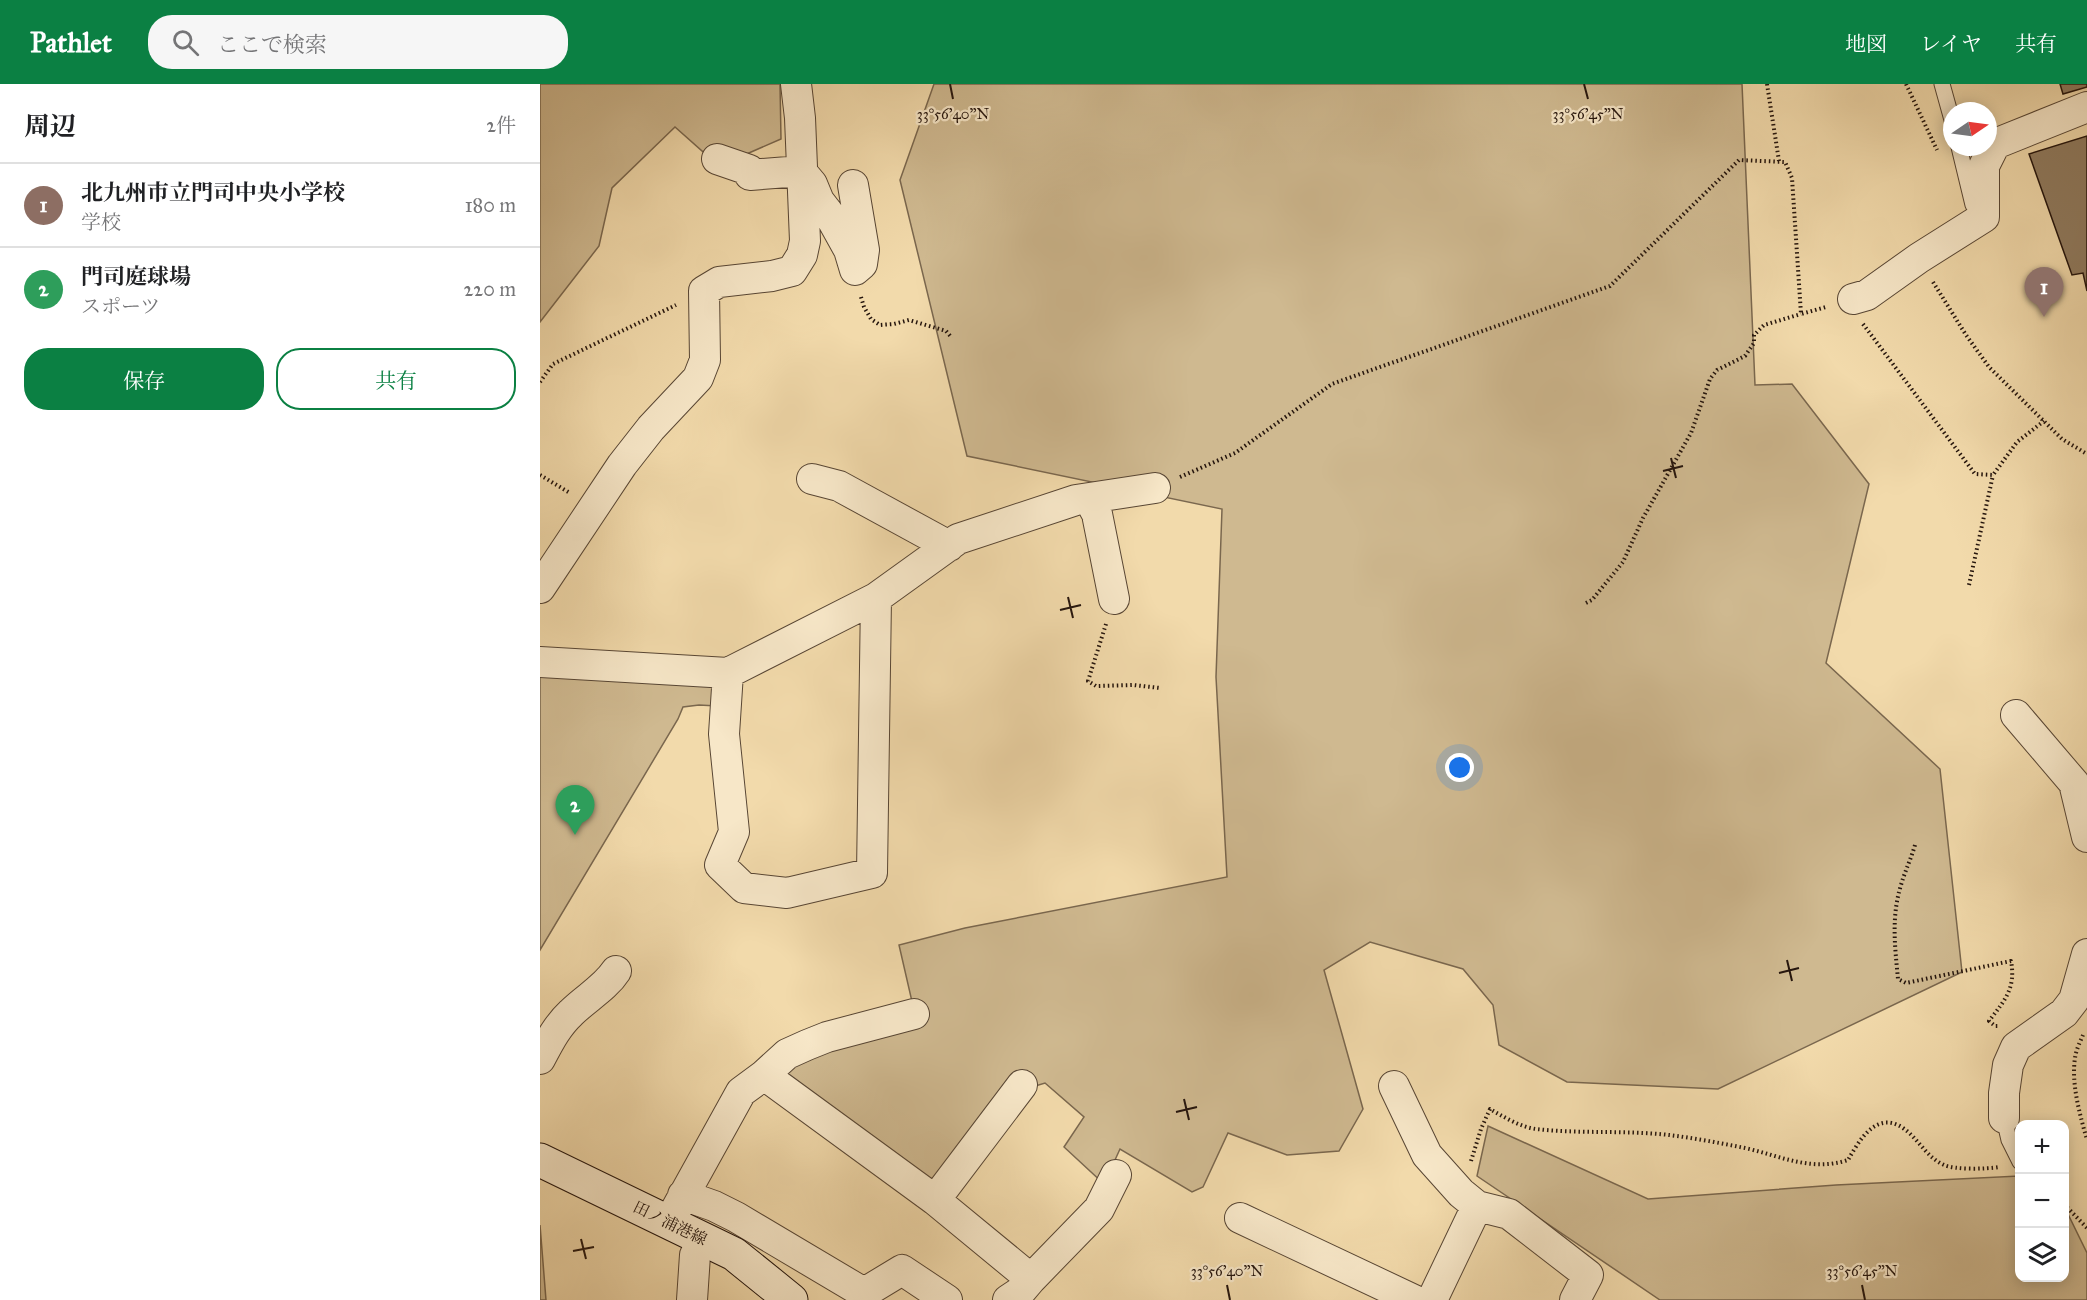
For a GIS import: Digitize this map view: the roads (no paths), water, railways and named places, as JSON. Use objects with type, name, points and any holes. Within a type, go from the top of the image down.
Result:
[{"type":"main road","name":"田ノ浦港線","points":[[540,1160],[676,1208],[704,1239],[734,1254],[791,1300]]},
{"type":"street","points":[[540,588],[622,465],[651,428],[698,378],[705,360],[704,291],[719,282],[772,276],[792,271],[802,255],[805,241],[800,118],[796,84]]},
{"type":"street","points":[[1850,300],[1867,295],[1919,258],[1984,217],[1983,166],[1995,144],[2087,107]]},
{"type":"street","points":[[717,159],[749,170],[750,175],[801,171]]},
{"type":"street","points":[[801,171],[812,184],[819,201],[829,213],[844,241],[855,270],[862,264],[864,250],[853,185]]},
{"type":"street","points":[[812,479],[839,486],[949,546]]},
{"type":"street","points":[[540,662],[728,673],[876,598],[958,539],[1076,500],[1155,488]]},
{"type":"street","points":[[1089,499],[1097,514],[1114,599]]},
{"type":"street","points":[[728,673],[724,734],[734,832],[720,865],[744,888],[787,893],[872,873],[876,598]]},
{"type":"street","points":[[2016,715],[2074,783],[2087,837]]},
{"type":"street","points":[[2004,1118],[2004,1093],[2008,1065],[2016,1047],[2064,1013],[2074,1000],[2087,954]]},
{"type":"street","points":[[540,1059],[556,1029],[572,1012],[610,981],[616,971]]},
{"type":"street","points":[[676,1208],[741,1092],[788,1054],[807,1044],[914,1014]]},
{"type":"street","points":[[764,1075],[935,1200],[1016,1294],[1099,1209],[1116,1175]]},
{"type":"street","points":[[935,1200],[1022,1085]]},
{"type":"street","points":[[1394,1086],[1427,1155],[1469,1200],[1509,1214],[1588,1275],[1575,1300]]},
{"type":"street","points":[[1432,1300],[1469,1200]]},
{"type":"street","points":[[676,1208],[714,1206],[864,1293],[902,1270],[946,1300]]},
{"type":"street","points":[[1240,1218],[1414,1300]]},
{"type":"street","points":[[692,1300],[695,1255],[704,1239]]},
{"type":"lane","points":[[1942,84],[1947,102]]},
{"type":"lane","points":[[1961,156],[1974,210],[1979,220]]},
{"type":"lane","points":[[2004,1118],[2015,1163]]},
{"type":"place","name":"北九州市立門司中央小学校","points":[[2044,317]]},
{"type":"place","name":"門司庭球場","points":[[575,835]]}]
